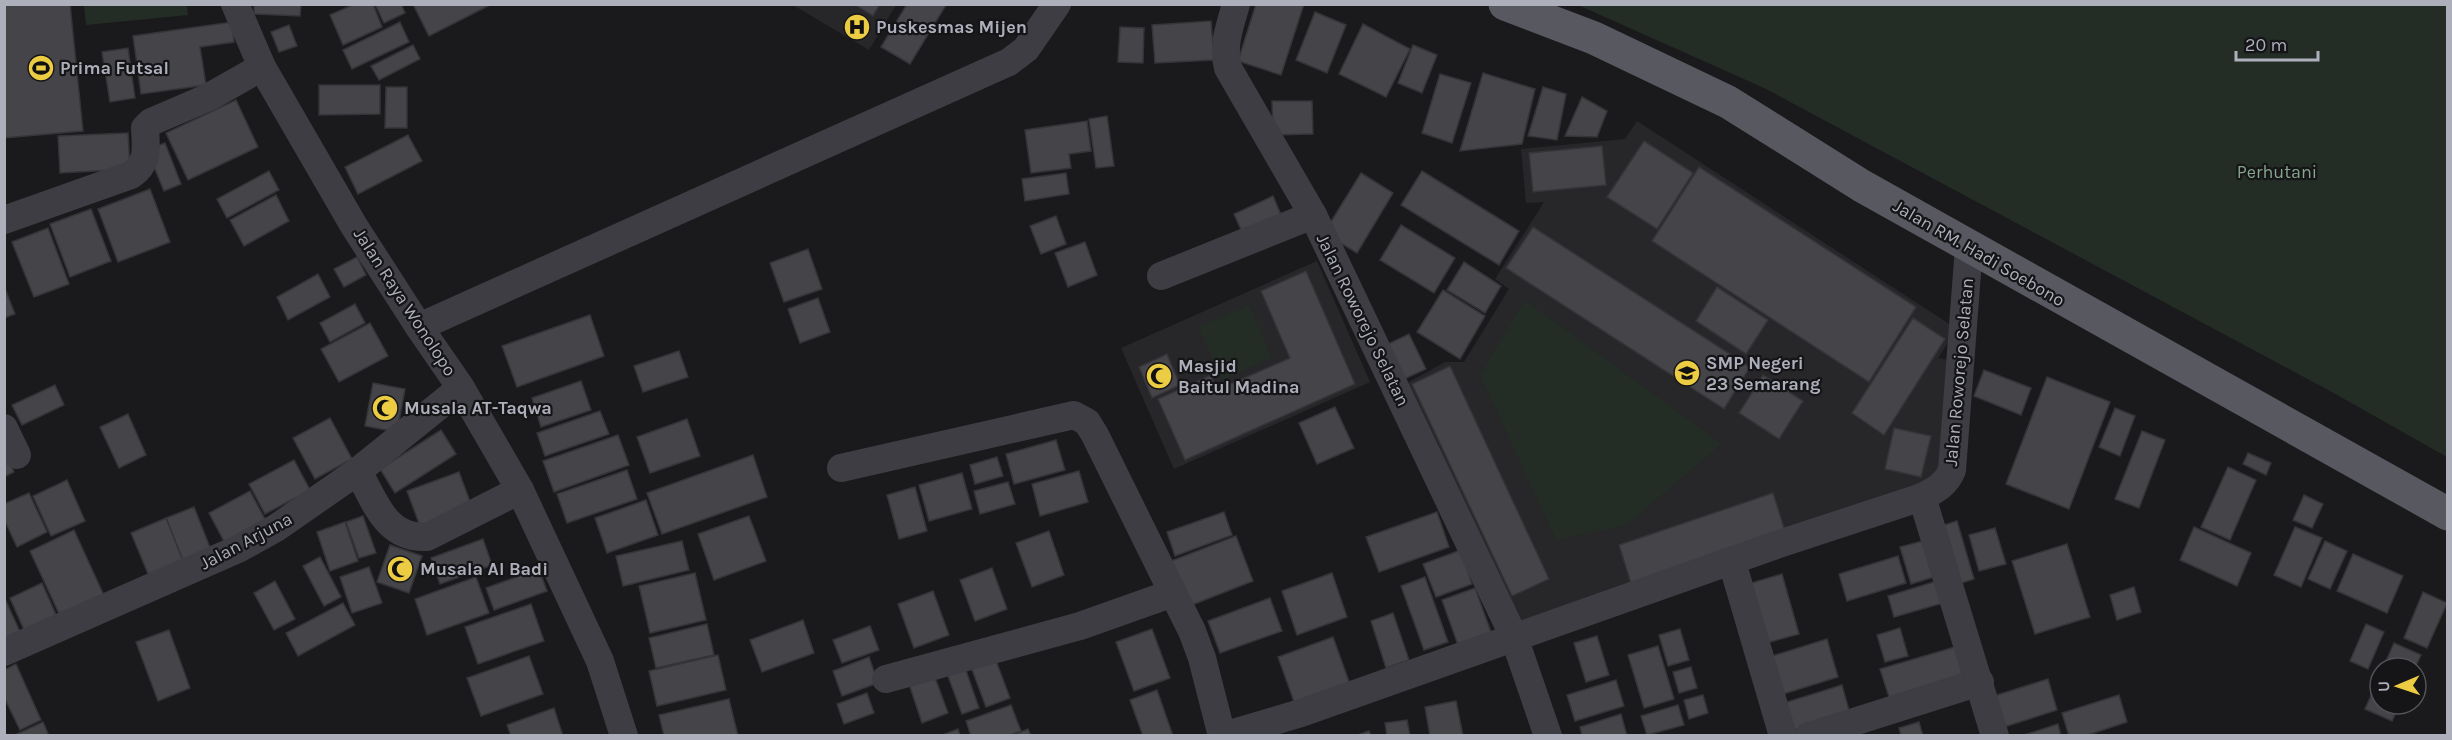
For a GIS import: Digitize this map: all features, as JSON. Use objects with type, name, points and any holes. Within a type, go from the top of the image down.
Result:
[{"type":"main road","name":"Jalan RM. Hadi Soebono","points":[[1505,4],[1594,38],[1728,102],[1862,186],[2448,514]]},
{"type":"street","name":"Jalan Raya Wonolopo","points":[[234,4],[262,68],[354,226],[461,388],[520,490],[600,661],[624,735]]},
{"type":"street","points":[[419,327],[1009,62],[1026,49],[1057,4]]},
{"type":"street","name":"Jalan Roworejo Selatan","points":[[1236,4],[1226,40],[1225,54],[1228,68],[1313,215],[1514,637],[1548,735]]},
{"type":"street","points":[[4,220],[131,175],[143,164],[146,155],[145,128],[151,122],[209,98],[262,68]]},
{"type":"street","points":[[1161,276],[1313,215]]},
{"type":"street","name":"Jalan Roworejo Selatan","points":[[1222,735],[1304,724],[1514,637],[1776,545],[1922,497],[1945,483],[1952,470],[1970,247]]},
{"type":"street","name":"Jalan Arjuna","points":[[4,652],[238,549],[276,528],[358,471],[461,388]]},
{"type":"street","points":[[841,468],[1074,415],[1087,422],[1192,631],[1202,658],[1222,735]]},
{"type":"street","points":[[4,428],[17,455]]},
{"type":"street","points":[[358,471],[384,519],[404,535],[413,538],[427,537],[461,522],[520,490]]},
{"type":"street","points":[[1922,497],[1995,735]]},
{"type":"street","points":[[1732,562],[1783,735]]},
{"type":"street","points":[[886,679],[1080,626],[1173,593]]},
{"type":"street","points":[[1809,735],[1980,682]]},
{"type":"shaded area","name":"Puskesmas Mijen","points":[[793,5],[896,5],[869,50]]},
{"type":"shaded area","name":"SMP Negeri 23 Semarang","points":[[1637,121],[1957,329],[1938,358],[1948,360],[1938,484],[1522,637],[1407,383],[1445,362],[1464,362],[1509,289],[1495,279],[1544,202],[1526,203],[1521,149],[1625,139]]},
{"type":"shaded area","points":[[1317,261],[1370,382],[1174,469],[1121,348]]},
{"type":"green space","points":[[84,5],[187,5],[188,15],[86,25]]},
{"type":"green space","name":"Perhutani","points":[[1578,5],[2447,5],[2447,457],[2330,391],[1764,88]]},
{"type":"green space","points":[[1525,300],[1722,444],[1627,525],[1556,540],[1480,375]]},
{"type":"green space","points":[[1249,305],[1272,358],[1222,380],[1198,326]]},
{"type":"building","name":"Prima Futsal","points":[[4,4],[70,4],[83,131],[4,138]]},
{"type":"building","points":[[254,4],[301,4],[300,16],[254,14]]},
{"type":"building","points":[[355,4],[373,4],[382,27],[343,45],[330,15]]},
{"type":"building","points":[[375,4],[401,4],[405,13],[384,23]]},
{"type":"building","points":[[418,4],[490,5],[429,36],[414,6]]},
{"type":"building","points":[[854,4],[880,4],[873,16]]},
{"type":"building","points":[[907,4],[946,5],[910,64],[881,47]]},
{"type":"building","points":[[1256,4],[1304,4],[1281,75],[1238,61]]},
{"type":"building","points":[[1315,12],[1346,25],[1327,73],[1296,60]]},
{"type":"building","points":[[1211,21],[1214,60],[1155,63],[1152,25]]},
{"type":"building","points":[[232,22],[234,42],[200,47],[206,85],[141,94],[133,36]]},
{"type":"building","points":[[400,22],[409,42],[352,69],[343,50]]},
{"type":"building","points":[[1363,24],[1410,49],[1386,97],[1339,74]]},
{"type":"building","points":[[289,25],[297,46],[279,52],[271,32]]},
{"type":"building","points":[[1120,27],[1144,28],[1143,63],[1118,62]]},
{"type":"building","points":[[413,45],[420,59],[379,80],[371,66]]},
{"type":"building","points":[[1413,45],[1437,55],[1422,93],[1398,83]]},
{"type":"building","points":[[128,48],[135,98],[110,102],[102,52]]},
{"type":"building","points":[[1483,73],[1535,89],[1522,144],[1460,151]]},
{"type":"building","points":[[1440,74],[1471,83],[1452,143],[1422,133]]},
{"type":"building","points":[[319,85],[380,85],[380,114],[319,115]]},
{"type":"building","points":[[386,87],[407,87],[407,128],[385,128]]},
{"type":"building","points":[[1543,87],[1566,94],[1557,140],[1528,136]]},
{"type":"building","points":[[1582,97],[1607,111],[1597,137],[1565,136]]},
{"type":"building","points":[[236,100],[258,147],[188,180],[166,133]]},
{"type":"building","points":[[1272,101],[1312,101],[1313,134],[1273,135]]},
{"type":"building","points":[[1107,116],[1114,166],[1096,168],[1089,119]]},
{"type":"building","points":[[1087,121],[1091,151],[1069,154],[1071,168],[1031,173],[1025,130]]},
{"type":"building","points":[[128,133],[130,169],[60,173],[58,136]]},
{"type":"building","points":[[408,135],[422,161],[358,194],[345,167]]},
{"type":"building","points":[[1644,141],[1693,173],[1657,229],[1607,197]]},
{"type":"building","points":[[165,143],[181,184],[164,191],[147,150]]},
{"type":"building","points":[[1602,146],[1606,185],[1533,192],[1529,153]]},
{"type":"building","points":[[1699,167],[1916,307],[1869,382],[1652,241]]},
{"type":"building","points":[[269,171],[279,190],[227,218],[217,199]]},
{"type":"building","points":[[1422,171],[1519,231],[1499,265],[1401,205]]},
{"type":"building","points":[[1066,173],[1069,194],[1025,201],[1022,179]]},
{"type":"building","points":[[1361,173],[1393,193],[1357,253],[1324,233]]},
{"type":"building","points":[[150,189],[170,242],[118,262],[98,209]]},
{"type":"building","points":[[276,195],[289,221],[244,246],[230,220]]},
{"type":"building","points":[[1273,196],[1285,224],[1246,241],[1234,214]]},
{"type":"building","points":[[91,209],[111,261],[70,277],[50,224]]},
{"type":"building","points":[[1056,216],[1066,244],[1041,254],[1030,226]]},
{"type":"building","points":[[1401,225],[1455,258],[1434,293],[1380,260]]},
{"type":"building","points":[[1533,227],[1750,367],[1724,409],[1506,268]]},
{"type":"building","points":[[48,228],[69,284],[34,297],[12,242]]},
{"type":"building","points":[[1085,242],[1097,275],[1068,287],[1055,253]]},
{"type":"building","points":[[808,249],[822,289],[784,302],[770,263]]},
{"type":"building","points":[[357,257],[366,275],[344,287],[334,269]]},
{"type":"building","points":[[1464,262],[1501,286],[1485,313],[1447,290]]},
{"type":"building","points":[[1306,271],[1355,384],[1185,460],[1158,399],[1211,375],[1217,390],[1290,358],[1261,291]]},
{"type":"building","points":[[318,274],[330,297],[288,320],[277,297]]},
{"type":"building","points":[[4,286],[15,314],[4,318]]},
{"type":"building","points":[[1717,287],[1768,320],[1746,354],[1696,321]]},
{"type":"building","points":[[1443,290],[1485,316],[1460,359],[1417,332]]},
{"type":"building","points":[[818,298],[830,332],[800,343],[788,309]]},
{"type":"building","points":[[355,304],[365,323],[330,342],[320,323]]},
{"type":"building","points":[[590,315],[604,356],[517,387],[502,346]]},
{"type":"building","points":[[1913,318],[1945,339],[1884,435],[1852,413]]},
{"type":"building","points":[[370,323],[388,356],[339,382],[321,349]]},
{"type":"building","points":[[1409,334],[1426,369],[1402,380],[1386,345]]},
{"type":"building","points":[[679,351],[688,377],[643,392],[634,366]]},
{"type":"building","name":"Masjid Baitul Madina","points":[[1167,354],[1180,385],[1152,398],[1139,367]]},
{"type":"building","points":[[1450,366],[1549,579],[1512,596],[1412,384]]},
{"type":"building","points":[[1984,370],[2031,388],[2021,415],[1974,396]]},
{"type":"building","points":[[1763,375],[1803,401],[1779,439],[1739,413]]},
{"type":"building","points":[[2047,377],[2110,402],[2069,509],[2006,484]]},
{"type":"building","points":[[581,381],[591,410],[541,427],[532,398]]},
{"type":"building","name":"Musala AT-Taqwa","points":[[373,383],[405,389],[397,432],[365,426]]},
{"type":"building","points":[[55,385],[64,405],[22,425],[12,405]]},
{"type":"building","points":[[1335,407],[1354,448],[1317,464],[1299,423]]},
{"type":"building","points":[[2115,408],[2135,416],[2120,456],[2099,447]]},
{"type":"building","points":[[600,411],[609,434],[545,456],[537,433]]},
{"type":"building","points":[[128,414],[146,455],[119,468],[100,427]]},
{"type":"building","points":[[330,418],[352,459],[315,479],[293,438]]},
{"type":"building","points":[[687,419],[700,456],[650,473],[637,437]]},
{"type":"building","points":[[1894,428],[1931,436],[1921,477],[1885,469]]},
{"type":"building","points":[[441,430],[456,454],[395,493],[380,469]]},
{"type":"building","points":[[2142,431],[2165,440],[2139,508],[2115,499]]},
{"type":"building","points":[[618,435],[629,465],[554,492],[543,461]]},
{"type":"building","points":[[1056,440],[1065,470],[1014,484],[1006,454]]},
{"type":"building","points":[[4,451],[14,472],[4,477]]},
{"type":"building","points":[[2248,453],[2271,463],[2266,475],[2243,464]]},
{"type":"building","points":[[753,455],[767,497],[662,534],[647,493]]},
{"type":"building","points":[[997,457],[1003,476],[975,484],[970,465]]},
{"type":"building","points":[[294,460],[310,490],[265,514],[249,484]]},
{"type":"building","points":[[2228,467],[2256,480],[2230,540],[2201,527]]},
{"type":"building","points":[[627,470],[637,499],[567,523],[557,494]]},
{"type":"building","points":[[1079,471],[1088,502],[1040,516],[1032,484]]},
{"type":"building","points":[[459,472],[472,507],[420,526],[407,491]]},
{"type":"building","points":[[962,473],[972,509],[929,521],[919,485]]},
{"type":"building","points":[[67,480],[85,521],[51,536],[33,496]]},
{"type":"building","points":[[1008,482],[1015,504],[980,514],[974,491]]},
{"type":"building","points":[[915,487],[927,531],[899,539],[887,495]]},
{"type":"building","points":[[250,491],[267,523],[226,545],[209,513]]},
{"type":"building","points":[[29,493],[47,532],[17,547],[4,519],[4,504]]},
{"type":"building","points":[[1773,493],[1785,531],[1631,583],[1619,545]]},
{"type":"building","points":[[2304,495],[2323,504],[2312,528],[2293,520]]},
{"type":"building","points":[[646,500],[658,535],[607,553],[595,518]]},
{"type":"building","points":[[194,507],[211,550],[183,561],[166,518]]},
{"type":"building","points":[[1224,512],[1232,535],[1175,556],[1167,532]]},
{"type":"building","points":[[1437,512],[1449,547],[1379,572],[1366,537]]},
{"type":"building","points":[[363,516],[376,553],[359,558],[346,522]]},
{"type":"building","points":[[749,516],[766,561],[714,580],[698,534]]},
{"type":"building","points":[[166,518],[183,561],[149,576],[131,533]]},
{"type":"building","points":[[1957,521],[1974,579],[1958,584],[1941,526]]},
{"type":"building","points":[[345,522],[358,561],[330,571],[317,532]]},
{"type":"building","points":[[2194,527],[2251,553],[2237,586],[2180,560]]},
{"type":"building","points":[[2295,527],[2322,538],[2301,587],[2274,575]]},
{"type":"building","points":[[1995,528],[2006,564],[1979,571],[1969,535]]},
{"type":"building","points":[[74,530],[106,600],[62,620],[30,551]]},
{"type":"building","points":[[1049,531],[1064,575],[1032,587],[1016,543]]},
{"type":"building","points":[[1236,536],[1253,581],[1184,608],[1166,563]]},
{"type":"building","points":[[483,539],[492,565],[440,584],[431,558]]},
{"type":"building","points":[[682,541],[689,570],[623,586],[616,556]]},
{"type":"building","points":[[1923,541],[1934,577],[1911,584],[1900,547]]},
{"type":"building","points":[[2325,541],[2347,551],[2330,589],[2308,579]]},
{"type":"building","points":[[2067,544],[2090,617],[2035,634],[2012,561]]},
{"type":"building","name":"Musala Al Badi","points":[[390,545],[422,556],[409,593],[377,582]]},
{"type":"building","points":[[1461,550],[1472,584],[1436,597],[1423,564]]},
{"type":"building","points":[[2353,554],[2403,576],[2387,613],[2337,591]]},
{"type":"building","points":[[1898,556],[1906,583],[1847,601],[1839,574]]},
{"type":"building","points":[[320,557],[341,597],[324,606],[303,566]]},
{"type":"building","points":[[369,567],[382,603],[352,613],[340,577]]},
{"type":"building","points":[[992,568],[1007,609],[975,621],[960,580]]},
{"type":"building","points":[[539,569],[547,591],[494,610],[486,588]]},
{"type":"building","points":[[695,573],[706,620],[650,633],[639,586]]},
{"type":"building","points":[[1332,573],[1347,617],[1297,635],[1282,591]]},
{"type":"building","points":[[1782,574],[1799,634],[1766,643],[1748,584]]},
{"type":"building","points":[[476,577],[489,613],[427,635],[415,599]]},
{"type":"building","points":[[1425,577],[1448,642],[1424,650],[1401,586]]},
{"type":"building","points":[[275,581],[295,619],[274,630],[254,593]]},
{"type":"building","points":[[1937,581],[1943,603],[1894,617],[1888,596]]},
{"type":"building","points":[[42,583],[57,617],[25,632],[10,598]]},
{"type":"building","points":[[2134,587],[2141,612],[2117,620],[2110,595]]},
{"type":"building","points":[[1475,588],[1491,632],[1458,645],[1442,600]]},
{"type":"building","points":[[933,591],[949,635],[914,648],[898,604]]},
{"type":"building","points":[[2423,592],[2447,603],[2427,648],[2404,638]]},
{"type":"building","points":[[1270,598],[1282,631],[1220,653],[1208,621]]},
{"type":"building","points":[[6,601],[21,634],[4,641],[4,602]]},
{"type":"building","points":[[343,603],[355,625],[298,656],[286,633]]},
{"type":"building","points":[[531,604],[544,641],[478,664],[465,627]]},
{"type":"building","points":[[1393,613],[1409,660],[1386,668],[1371,621]]},
{"type":"building","points":[[803,620],[814,653],[762,672],[750,640]]},
{"type":"building","points":[[707,624],[714,655],[656,668],[649,638]]},
{"type":"building","points":[[2366,624],[2384,632],[2374,656],[2368,656],[2368,669],[2350,661]]},
{"type":"building","points":[[870,626],[879,650],[842,663],[833,640]]},
{"type":"building","points":[[1900,628],[1908,656],[1885,662],[1877,635]]},
{"type":"building","points":[[1152,629],[1170,678],[1134,691],[1116,642]]},
{"type":"building","points":[[1680,629],[1689,660],[1668,666],[1659,635]]},
{"type":"building","points":[[169,630],[190,688],[158,701],[136,642]]},
{"type":"building","points":[[1597,636],[1609,675],[1586,682],[1574,643]]},
{"type":"building","points":[[1333,637],[1352,690],[1297,710],[1278,657]]},
{"type":"building","points":[[1827,639],[1838,677],[1780,695],[1769,657]]},
{"type":"building","points":[[2394,643],[2421,655],[2421,656],[2388,656]]},
{"type":"building","points":[[1658,646],[1674,699],[1644,708],[1628,655]]},
{"type":"building","points":[[1955,647],[1965,678],[1890,700],[1880,669]]},
{"type":"building","points":[[718,655],[726,690],[657,706],[649,671]]},
{"type":"building","points":[[529,656],[543,694],[481,716],[467,678]]},
{"type":"building","points":[[869,657],[878,683],[842,696],[833,671]]},
{"type":"building","points":[[995,658],[1010,698],[986,707],[971,667]]},
{"type":"building","points":[[963,662],[979,708],[962,714],[945,668]]},
{"type":"building","points":[[16,664],[41,720],[20,730],[4,697],[4,670]]},
{"type":"building","points":[[1691,667],[1697,688],[1679,693],[1673,672]]},
{"type":"building","points":[[933,672],[948,713],[922,723],[908,681]]},
{"type":"building","points":[[2048,679],[2057,710],[2004,727],[1994,696]]},
{"type":"building","points":[[1616,680],[1624,706],[1575,721],[1567,695]]},
{"type":"building","points":[[1842,685],[1850,714],[1792,731],[1784,703]]},
{"type":"building","points":[[1157,690],[1173,736],[1143,736],[1130,700]]},
{"type":"building","points":[[867,693],[874,713],[844,724],[837,704]]},
{"type":"building","points":[[1703,695],[1708,713],[1689,719],[1684,700]]},
{"type":"building","points":[[2119,695],[2127,722],[2085,736],[2069,736],[2062,713]]},
{"type":"building","points":[[729,699],[738,736],[664,736],[659,715]]},
{"type":"building","points":[[1456,701],[1463,736],[1430,736],[1425,707]]},
{"type":"building","points":[[1011,705],[1021,731],[1008,736],[971,736],[966,721]]},
{"type":"building","points":[[1678,705],[1684,725],[1647,735],[1641,716]]},
{"type":"building","points":[[554,708],[563,736],[511,736],[507,725]]},
{"type":"building","points":[[1621,714],[1627,736],[1582,736],[1580,727]]},
{"type":"building","points":[[2381,716],[2394,716],[2392,721]]},
{"type":"building","points":[[1407,720],[1410,736],[1387,736],[1385,723]]},
{"type":"building","points":[[43,722],[49,736],[15,736],[15,735]]},
{"type":"building","points":[[1919,722],[1923,736],[1901,736],[1899,728]]},
{"type":"building","points":[[2058,724],[2061,736],[2021,736]]},
{"type":"building","points":[[958,729],[960,736],[940,736]]},
{"type":"building","points":[[1028,729],[1031,736],[1011,736]]},
{"type":"building","points":[[1369,731],[1371,736],[1355,736]]},
{"type":"place","name":"Puskesmas Mijen","points":[[857,27]]},
{"type":"place","name":"Prima Futsal","points":[[41,68]]},
{"type":"place","name":"SMP Negeri 23 Semarang","points":[[1687,373]]},
{"type":"place","name":"Masjid Baitul Madina","points":[[1159,376]]},
{"type":"place","name":"Musala AT-Taqwa","points":[[385,408]]},
{"type":"place","name":"Musala Al Badi","points":[[400,569]]}]
